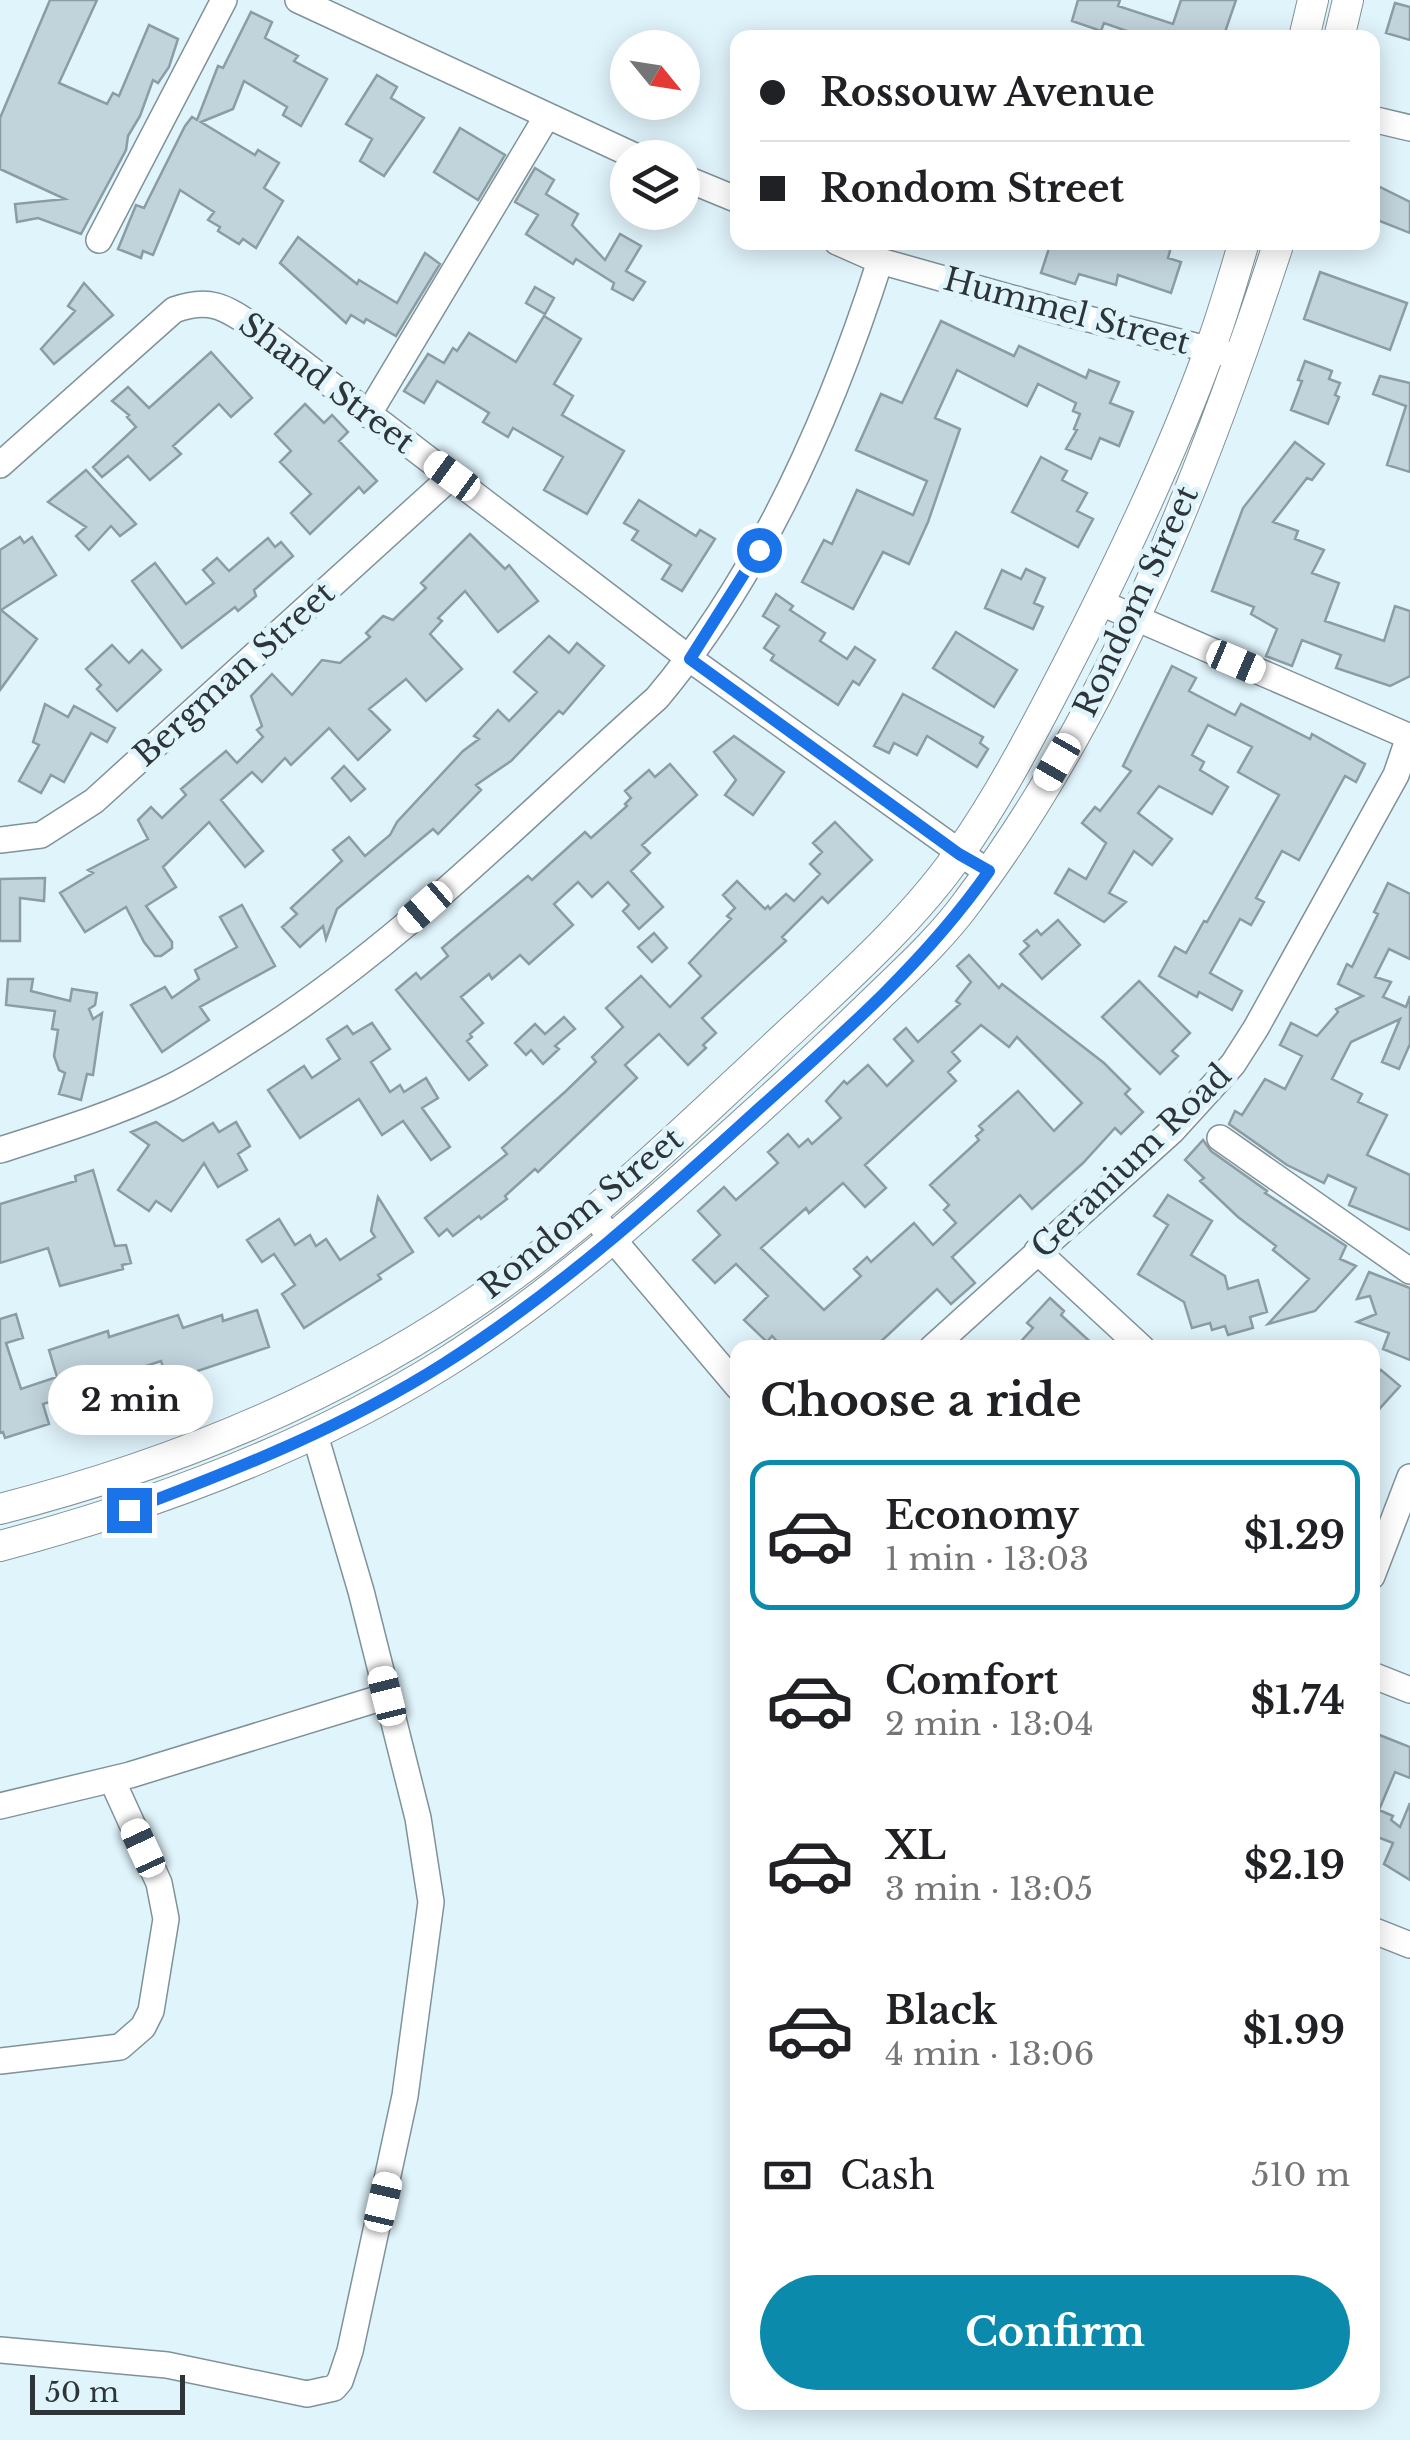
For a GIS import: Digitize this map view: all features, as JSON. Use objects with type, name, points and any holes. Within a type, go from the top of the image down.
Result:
[{"type":"street","points":[[100,240],[224,0]]},
{"type":"street","points":[[298,0],[610,145]]},
{"type":"street","points":[[1306,30],[1313,0]]},
{"type":"street","points":[[1342,30],[1348,0]]},
{"type":"street","points":[[368,415],[547,116]]},
{"type":"street","points":[[1380,120],[1410,128]]},
{"type":"street","points":[[700,184],[730,197]]},
{"type":"street","name":"Hummel Street","points":[[855,250],[880,261],[1241,359]]},
{"type":"street","name":"Rondom Street","points":[[0,1509],[115,1478],[254,1424],[350,1378],[514,1274],[590,1213],[691,1124],[859,965],[959,854],[1040,719],[1100,602],[1210,349],[1241,250]]},
{"type":"street","name":"Rondom Street","points":[[0,1546],[129,1510],[314,1435],[445,1363],[557,1284],[613,1238],[790,1082],[886,990],[949,925],[989,871],[1071,738],[1133,617],[1188,492],[1241,359],[1276,250]]},
{"type":"street","points":[[0,1150],[110,1114],[168,1089],[284,1018],[357,965],[425,907],[658,698],[690,659],[759,550],[837,380],[880,261]]},
{"type":"street","name":"Shand Street","points":[[0,465],[162,320],[190,304],[223,306],[690,659],[959,854],[989,871]]},
{"type":"street","name":"Bergman Street","points":[[0,840],[41,836],[94,801],[452,476]]},
{"type":"street","points":[[1100,602],[1410,737]]},
{"type":"street","name":"Geranium Road","points":[[941,1340],[1172,1130],[1244,1049],[1396,774],[1410,737]]},
{"type":"street","points":[[1220,1138],[1410,1272]]},
{"type":"street","points":[[590,1213],[730,1377]]},
{"type":"street","points":[[1037,1251],[1133,1340]]},
{"type":"street","points":[[0,2350],[167,2365],[307,2394],[334,2388],[340,2380],[405,2096],[431,1902],[418,1818],[361,1591],[314,1435]]},
{"type":"street","points":[[1380,1538],[1410,1477]]},
{"type":"street","points":[[1380,1678],[1410,1690]]},
{"type":"street","points":[[0,1806],[112,1780],[387,1696]]},
{"type":"street","points":[[0,2061],[120,2047],[143,2027],[151,2011],[166,1919],[159,1883],[112,1780]]},
{"type":"street","points":[[1380,1933],[1410,1945]]},
{"type":"building","points":[[50,0],[97,0],[59,83],[107,104],[113,93],[119,96],[149,25],[178,39],[169,67],[158,83],[153,80],[128,136],[126,150],[81,234],[38,218],[17,222],[15,204],[65,199],[0,169],[0,118]]},
{"type":"building","points":[[1078,0],[1120,0],[1118,6],[1173,24],[1181,0],[1236,0],[1226,30],[1124,30],[1104,23],[1098,30],[1072,21]]},
{"type":"building","points":[[1395,3],[1410,7],[1410,40],[1386,33]]},
{"type":"building","points":[[251,12],[272,22],[265,38],[298,56],[294,61],[327,79],[301,126],[283,115],[287,107],[244,81],[233,109],[201,122],[255,155],[258,150],[279,163],[264,188],[283,201],[256,248],[243,239],[239,244],[218,231],[220,227],[208,220],[214,212],[180,190],[153,255],[143,251],[141,258],[118,249],[136,205],[144,208],[185,126],[192,117],[197,120],[218,66],[223,68]]},
{"type":"building","points":[[377,75],[397,87],[391,98],[424,118],[384,176],[360,161],[372,139],[346,124]]},
{"type":"building","points":[[460,128],[505,155],[478,200],[434,172]]},
{"type":"building","points":[[535,168],[554,180],[546,194],[578,214],[572,225],[605,260],[620,234],[641,246],[626,271],[645,282],[633,300],[612,289],[614,283],[576,259],[573,264],[526,234],[538,215],[515,202]]},
{"type":"building","points":[[1380,187],[1410,202],[1410,233],[1380,221]]},
{"type":"building","points":[[298,237],[357,284],[359,280],[397,303],[425,253],[440,264],[396,336],[351,315],[346,323],[280,263]]},
{"type":"building","points":[[1048,250],[1170,250],[1168,258],[1181,262],[1171,293],[1118,275],[1116,285],[1079,274],[1075,284],[1041,273]]},
{"type":"building","points":[[1320,272],[1407,303],[1390,350],[1304,319]]},
{"type":"building","points":[[84,283],[113,315],[54,364],[41,349],[75,311],[68,306]]},
{"type":"building","points":[[535,287],[554,298],[545,314],[526,303]]},
{"type":"building","points":[[544,316],[581,339],[554,384],[573,396],[562,415],[624,451],[587,514],[544,490],[563,457],[513,428],[508,437],[483,422],[489,413],[437,381],[424,403],[404,391],[428,354],[444,363],[469,333],[516,362]]},
{"type":"building","points":[[941,321],[1014,356],[1019,346],[1086,378],[1089,370],[1119,382],[1110,403],[1133,412],[1119,446],[1100,438],[1091,459],[1066,449],[1077,430],[1074,429],[1080,414],[1073,411],[1076,403],[1038,384],[1027,406],[957,370],[935,418],[960,429],[928,522],[909,564],[883,552],[853,609],[802,582],[824,540],[832,544],[857,490],[913,515],[927,481],[856,450],[881,394],[902,403]]},
{"type":"building","points":[[211,352],[252,398],[231,417],[219,404],[173,446],[181,454],[150,480],[128,456],[102,477],[93,467],[136,427],[112,401],[128,387],[149,408]]},
{"type":"building","points":[[1305,361],[1332,371],[1329,379],[1340,383],[1328,424],[1291,410]]},
{"type":"building","points":[[1380,376],[1410,383],[1410,472],[1387,465],[1406,406],[1373,394]]},
{"type":"building","points":[[305,404],[324,423],[332,415],[348,432],[339,441],[377,481],[364,493],[359,487],[310,534],[291,513],[311,494],[280,462],[291,451],[275,434]]},
{"type":"building","points":[[1295,442],[1324,464],[1312,480],[1307,478],[1273,522],[1298,531],[1295,539],[1324,550],[1312,573],[1339,583],[1325,621],[1384,641],[1395,606],[1410,611],[1410,676],[1390,686],[1336,668],[1341,655],[1302,640],[1292,666],[1266,656],[1277,629],[1251,614],[1254,607],[1212,591],[1243,508]]},
{"type":"building","points":[[1041,457],[1067,471],[1062,480],[1087,493],[1077,511],[1093,519],[1078,547],[1012,512]]},
{"type":"building","points":[[86,470],[136,524],[120,536],[111,526],[89,550],[76,536],[86,527],[48,502]]},
{"type":"building","points":[[639,500],[696,536],[700,530],[715,539],[682,591],[662,579],[671,565],[632,540],[638,531],[624,523]]},
{"type":"building","points":[[470,534],[505,569],[509,565],[538,601],[498,632],[465,591],[438,618],[442,621],[430,634],[462,669],[426,701],[406,679],[369,709],[390,730],[358,760],[329,728],[291,765],[285,758],[262,782],[252,772],[221,800],[263,851],[245,867],[209,822],[163,867],[176,887],[146,906],[172,942],[172,948],[155,956],[126,907],[85,932],[60,893],[93,873],[88,870],[148,839],[138,820],[151,807],[162,818],[186,795],[181,789],[226,751],[237,763],[263,737],[257,730],[262,726],[251,696],[272,674],[292,695],[322,660],[340,663],[370,637],[366,633],[383,616],[393,620],[426,588],[421,583]]},
{"type":"building","points":[[20,537],[24,543],[32,537],[56,575],[1,610],[37,639],[0,690],[0,550]]},
{"type":"building","points":[[268,538],[275,547],[281,542],[293,556],[254,590],[256,596],[238,611],[235,607],[182,648],[132,581],[155,563],[186,604],[214,583],[203,570],[217,558],[229,571]]},
{"type":"building","points":[[1026,569],[1045,578],[1034,603],[1043,607],[1033,629],[985,608],[1002,570],[1021,579]]},
{"type":"building","points":[[776,594],[793,606],[790,610],[825,633],[820,641],[847,659],[855,647],[875,660],[859,685],[853,681],[838,705],[771,660],[774,655],[764,648],[779,626],[763,616]]},
{"type":"building","points":[[956,632],[1017,670],[994,707],[933,668]]},
{"type":"building","points":[[549,636],[569,653],[577,643],[604,666],[563,714],[559,711],[511,761],[476,785],[481,790],[438,834],[433,829],[337,909],[326,939],[323,926],[300,947],[282,927],[297,914],[291,908],[342,861],[333,850],[349,837],[365,856],[390,835],[397,822],[479,739],[474,736],[498,710],[509,721],[537,692],[514,672]]},
{"type":"building","points":[[112,645],[129,663],[142,650],[161,670],[117,711],[97,689],[101,685],[86,669]]},
{"type":"building","points":[[1172,666],[1196,678],[1189,691],[1235,715],[1241,704],[1310,739],[1312,734],[1365,764],[1356,782],[1345,776],[1299,860],[1282,851],[1256,898],[1264,902],[1251,925],[1240,919],[1210,973],[1242,991],[1232,1010],[1159,976],[1175,947],[1186,953],[1204,921],[1207,922],[1279,795],[1238,772],[1252,747],[1208,725],[1192,755],[1204,762],[1200,770],[1228,787],[1212,814],[1159,786],[1138,813],[1172,839],[1152,865],[1134,851],[1109,893],[1126,902],[1104,922],[1055,893],[1069,869],[1086,879],[1106,843],[1082,823],[1095,807],[1100,811],[1131,771],[1123,766]]},
{"type":"building","points":[[903,694],[983,737],[980,743],[988,749],[977,767],[927,736],[917,755],[894,743],[889,753],[874,746]]},
{"type":"building","points":[[45,704],[68,717],[74,706],[115,728],[107,742],[91,733],[64,782],[51,775],[41,793],[19,781],[39,745],[33,742]]},
{"type":"building","points":[[734,736],[784,772],[753,815],[725,795],[736,780],[714,752]]},
{"type":"building","points":[[670,764],[697,795],[642,845],[650,853],[631,871],[663,907],[639,929],[623,911],[629,905],[608,882],[592,897],[578,882],[554,904],[573,925],[529,964],[520,955],[492,979],[489,974],[461,997],[483,1023],[467,1041],[487,1065],[469,1080],[396,990],[416,973],[421,979],[448,956],[442,948],[528,876],[532,880],[585,832],[591,838],[627,806],[631,798],[625,791],[649,770],[655,777]]},
{"type":"building","points":[[344,766],[365,789],[351,801],[332,778]]},
{"type":"building","points":[[835,822],[872,860],[828,903],[822,897],[782,937],[786,941],[702,1018],[716,1033],[703,1045],[706,1048],[688,1065],[659,1034],[625,1065],[637,1078],[538,1172],[535,1169],[481,1219],[479,1216],[453,1236],[447,1229],[439,1236],[425,1218],[507,1154],[502,1148],[596,1062],[592,1057],[623,1027],[606,1008],[641,976],[670,1007],[701,976],[689,963],[731,919],[727,916],[735,908],[723,895],[737,881],[765,909],[786,894],[794,901],[820,874],[810,864],[822,852],[813,843]]},
{"type":"building","points":[[45,878],[44,901],[20,898],[20,941],[0,941],[0,879]]},
{"type":"building","points":[[1388,883],[1410,894],[1410,959],[1389,949],[1375,977],[1391,982],[1383,997],[1406,1007],[1410,996],[1410,1044],[1399,1069],[1382,1062],[1400,1019],[1351,1042],[1332,1079],[1362,1094],[1358,1102],[1387,1115],[1367,1155],[1410,1175],[1410,1230],[1349,1205],[1356,1188],[1328,1175],[1324,1183],[1287,1165],[1229,1124],[1235,1111],[1242,1115],[1265,1079],[1285,1089],[1302,1056],[1280,1045],[1291,1023],[1317,1036],[1338,1012],[1336,1009],[1363,996],[1338,984],[1347,964],[1352,967],[1378,914],[1374,912]]},
{"type":"building","points":[[242,905],[275,966],[200,1007],[209,1020],[162,1052],[131,1005],[165,987],[172,998],[199,979],[195,970],[237,947],[220,917]]},
{"type":"building","points":[[1058,920],[1080,945],[1042,979],[1020,954],[1029,946],[1024,941],[1037,930],[1041,935]]},
{"type":"building","points":[[654,933],[667,948],[652,962],[638,947]]},
{"type":"building","points":[[969,955],[999,988],[1002,984],[1104,1063],[1130,1089],[1125,1094],[1143,1112],[1121,1134],[1115,1128],[1032,1209],[1020,1195],[952,1257],[975,1283],[951,1304],[937,1289],[883,1340],[776,1340],[772,1336],[765,1340],[744,1320],[768,1296],[736,1264],[715,1283],[693,1260],[720,1235],[698,1211],[724,1187],[736,1200],[778,1163],[768,1152],[788,1134],[799,1147],[808,1139],[812,1144],[841,1118],[826,1101],[844,1081],[847,1084],[868,1065],[887,1086],[913,1061],[894,1039],[906,1028],[918,1042],[960,1004],[956,1001],[971,982],[957,966]],"holes":[[[981,1025],[1009,1047],[1017,1037],[1082,1103],[1054,1131],[1018,1091],[979,1126],[983,1130],[976,1136],[979,1140],[930,1185],[949,1205],[944,1210],[956,1223],[933,1245],[914,1223],[871,1262],[867,1257],[854,1269],[861,1276],[824,1310],[761,1248],[806,1208],[809,1213],[843,1183],[865,1207],[886,1188],[865,1165],[956,1081],[948,1072],[960,1061],[952,1052]]]},
{"type":"building","points":[[8,979],[33,979],[31,991],[70,1001],[72,989],[97,993],[95,1005],[89,1009],[93,1019],[102,1013],[93,1075],[87,1074],[81,1100],[59,1094],[65,1073],[59,1070],[54,1056],[58,1030],[52,1029],[55,1011],[6,1005]]},
{"type":"building","points":[[1139,981],[1190,1033],[1172,1051],[1178,1056],[1160,1074],[1102,1017]]},
{"type":"building","points":[[564,1017],[575,1029],[555,1046],[559,1049],[543,1064],[531,1050],[526,1055],[515,1043],[535,1024],[545,1034]]},
{"type":"building","points":[[372,1023],[390,1049],[371,1062],[390,1092],[400,1085],[404,1092],[426,1078],[438,1098],[422,1108],[450,1147],[431,1160],[403,1121],[382,1135],[359,1099],[300,1138],[268,1090],[304,1066],[312,1078],[340,1059],[327,1039],[347,1026],[353,1034]]},
{"type":"building","points":[[156,1122],[183,1141],[213,1123],[219,1132],[236,1122],[250,1146],[238,1154],[247,1170],[218,1187],[204,1163],[171,1211],[156,1201],[149,1211],[118,1190],[149,1145],[131,1132]]},
{"type":"building","points":[[1203,1140],[1211,1151],[1265,1193],[1346,1246],[1340,1259],[1356,1266],[1315,1311],[1268,1324],[1309,1279],[1200,1181],[1204,1178],[1185,1160]]},
{"type":"building","points":[[93,1170],[115,1246],[126,1245],[131,1263],[122,1265],[123,1269],[60,1286],[48,1248],[0,1263],[0,1204],[76,1181],[75,1176]]},
{"type":"building","points":[[1168,1195],[1212,1221],[1191,1255],[1225,1276],[1228,1289],[1258,1280],[1267,1312],[1250,1317],[1253,1328],[1228,1335],[1225,1326],[1212,1330],[1210,1323],[1192,1328],[1184,1302],[1138,1274],[1168,1225],[1154,1216]]},
{"type":"building","points":[[378,1197],[413,1252],[378,1275],[381,1279],[304,1328],[282,1294],[295,1285],[274,1254],[262,1262],[247,1240],[279,1219],[295,1245],[310,1235],[316,1246],[326,1239],[340,1260],[375,1237],[371,1231]]},
{"type":"building","points":[[1369,1272],[1410,1288],[1410,1360],[1383,1349],[1389,1333],[1357,1322],[1376,1314],[1370,1296],[1357,1299]]},
{"type":"building","points":[[1050,1298],[1064,1311],[1061,1315],[1088,1340],[1022,1340],[1033,1328],[1027,1323]]},
{"type":"building","points":[[257,1310],[269,1347],[168,1381],[161,1361],[121,1374],[129,1397],[119,1400],[122,1409],[102,1416],[99,1407],[87,1411],[81,1392],[43,1404],[49,1424],[5,1438],[0,1433],[0,1319],[16,1314],[23,1338],[6,1343],[21,1389],[57,1377],[49,1350],[108,1331],[109,1337],[178,1315],[183,1328],[222,1315],[223,1321]]},
{"type":"building","points":[[1380,1371],[1400,1386],[1380,1408]]},
{"type":"building","points":[[1380,1735],[1410,1747],[1410,1778],[1395,1772],[1380,1808]]},
{"type":"building","points":[[1410,1803],[1410,1880],[1384,1864],[1393,1843],[1380,1838],[1380,1810],[1393,1816],[1391,1820],[1400,1827]]},
{"type":"route","points":[[129,1510],[208,1481],[366,1408],[445,1363],[557,1284],[804,1068],[949,925],[989,871],[959,854],[690,659],[759,550]]}]
